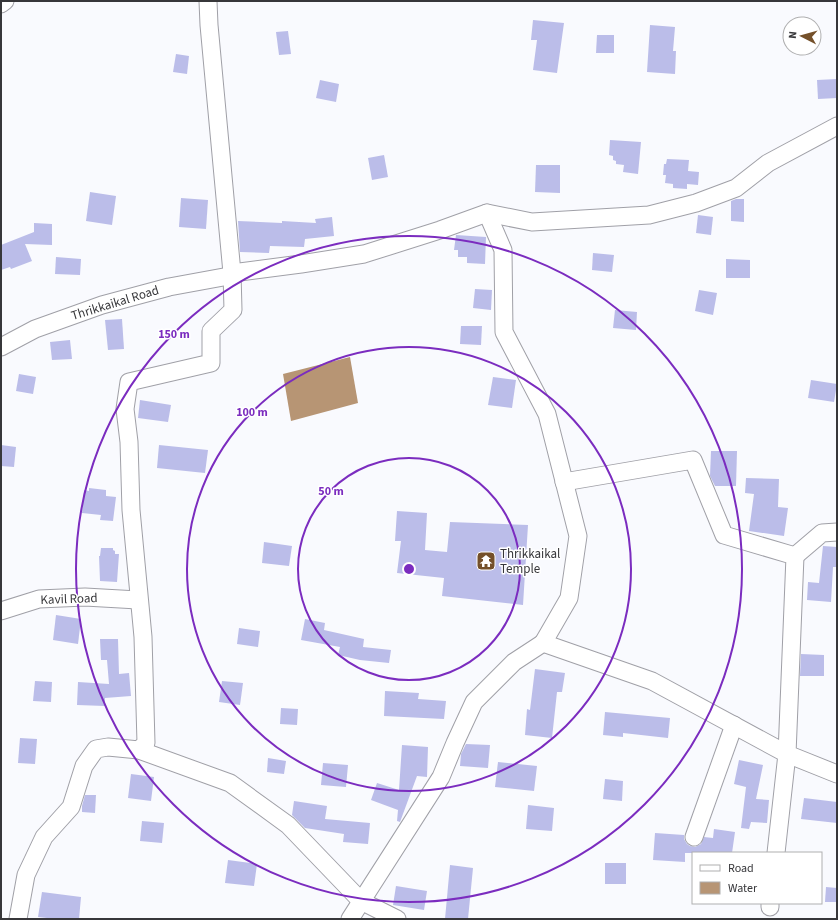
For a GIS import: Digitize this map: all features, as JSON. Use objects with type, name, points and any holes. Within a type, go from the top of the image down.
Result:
[{"type":"street","points":[[1,4],[5,1]]},
{"type":"street","points":[[138,750],[146,744],[142,637],[131,510],[129,442],[125,409],[129,382],[211,363],[211,331],[233,310],[232,273],[208,25],[208,1]]},
{"type":"street","points":[[487,213],[532,222],[649,215],[696,203],[736,188],[768,163],[837,126]]},
{"type":"street","points":[[350,919],[441,777],[455,742],[474,702],[514,662],[542,644],[570,598],[578,536],[547,414],[504,332],[503,250],[487,213]]},
{"type":"street","name":"Thrikkaikal Road","points":[[1,347],[35,329],[102,305],[169,286],[229,276],[232,273],[364,254],[440,230],[487,213]]},
{"type":"street","points":[[564,482],[693,460],[724,535],[795,556]]},
{"type":"street","points":[[776,852],[787,754],[795,556],[822,534],[837,532]]},
{"type":"street","name":"Kavil Road","points":[[1,611],[39,599],[85,597],[138,600]]},
{"type":"street","points":[[542,644],[652,681],[787,754],[837,774]]},
{"type":"street","points":[[694,837],[734,725]]},
{"type":"street","points":[[18,919],[26,875],[44,837],[60,817],[71,807],[84,766],[88,760],[96,749],[108,747],[138,750],[230,783],[288,825],[361,900],[398,919]]},
{"type":"water","points":[[350,357],[358,403],[291,421],[283,374]]},
{"type":"building","points":[[533,20],[564,23],[557,73],[533,70],[537,40],[531,40]]},
{"type":"building","points":[[650,25],[675,27],[673,51],[676,51],[675,74],[647,72]]},
{"type":"building","points":[[288,31],[291,54],[279,55],[276,32]]},
{"type":"building","points":[[597,35],[614,35],[614,53],[596,53]]},
{"type":"building","points":[[176,54],[189,56],[187,74],[173,72]]},
{"type":"building","points":[[837,79],[837,98],[818,99],[817,80]]},
{"type":"building","points":[[320,80],[339,84],[336,102],[316,98]]},
{"type":"building","points":[[610,140],[641,142],[638,174],[623,172],[624,165],[616,164],[616,161],[613,160],[613,156],[609,155]]},
{"type":"building","points":[[384,155],[388,177],[372,180],[368,158]]},
{"type":"building","points":[[667,159],[689,160],[688,171],[699,172],[698,185],[687,184],[687,189],[673,188],[673,184],[665,183],[666,175],[663,175],[664,164],[666,164]]},
{"type":"building","points":[[536,165],[560,165],[560,193],[535,192]]},
{"type":"building","points":[[90,192],[116,196],[112,225],[86,221]]},
{"type":"building","points":[[181,198],[208,200],[206,229],[179,227]]},
{"type":"building","points":[[736,199],[744,199],[744,222],[731,221],[731,201]]},
{"type":"building","points":[[698,215],[713,217],[711,235],[696,233]]},
{"type":"building","points":[[332,217],[334,236],[305,239],[304,247],[270,246],[269,253],[240,252],[238,221],[316,223],[315,219]]},
{"type":"building","points":[[34,223],[52,224],[52,245],[25,244],[32,261],[11,269],[10,267],[1,270],[1,245],[34,232]]},
{"type":"building","points":[[456,235],[486,237],[485,264],[467,263],[467,257],[458,257],[458,250],[454,250]]},
{"type":"building","points":[[593,253],[614,255],[612,272],[592,270]]},
{"type":"building","points":[[56,257],[81,259],[80,275],[55,274]]},
{"type":"building","points":[[726,259],[750,260],[750,278],[726,278]]},
{"type":"building","points":[[475,289],[492,290],[491,310],[473,308]]},
{"type":"building","points":[[699,290],[717,293],[713,315],[695,311]]},
{"type":"building","points":[[615,310],[637,312],[636,330],[613,328]]},
{"type":"building","points":[[122,319],[124,349],[108,350],[105,320]]},
{"type":"building","points":[[461,326],[482,326],[481,345],[460,344]]},
{"type":"building","points":[[70,340],[72,359],[52,360],[50,342]]},
{"type":"building","points":[[19,374],[36,377],[33,394],[16,391]]},
{"type":"building","points":[[493,377],[516,380],[512,408],[488,405]]},
{"type":"building","points":[[811,380],[837,384],[834,402],[808,398]]},
{"type":"building","points":[[140,400],[171,405],[168,422],[138,418]]},
{"type":"building","points":[[1,445],[16,447],[14,467],[1,466]]},
{"type":"building","points":[[159,445],[208,450],[205,473],[157,468]]},
{"type":"building","points":[[711,451],[737,451],[736,486],[715,486],[710,476]]},
{"type":"building","points":[[746,478],[779,479],[778,507],[788,508],[784,536],[749,531],[754,494],[745,493]]},
{"type":"building","points":[[89,488],[106,490],[106,496],[116,497],[113,521],[100,520],[101,515],[82,513],[84,490],[89,491]]},
{"type":"building","name":"Thrikkaikal Temple","points":[[397,511],[427,513],[425,550],[447,552],[450,522],[528,525],[523,605],[442,596],[444,578],[397,573],[401,541],[395,541]]},
{"type":"building","points":[[264,542],[292,546],[289,566],[262,563]]},
{"type":"building","points":[[823,546],[837,547],[837,567],[833,567],[831,602],[807,600],[808,582],[819,583]]},
{"type":"building","points":[[101,548],[113,548],[115,554],[119,554],[117,582],[100,581],[99,556]]},
{"type":"building","points":[[56,615],[81,619],[78,644],[53,640]]},
{"type":"building","points":[[305,619],[325,623],[324,630],[364,639],[363,647],[391,650],[389,663],[360,660],[338,655],[340,647],[301,640]]},
{"type":"building","points":[[239,628],[260,631],[258,647],[237,644]]},
{"type":"building","points":[[100,639],[118,639],[119,674],[129,673],[131,696],[105,698],[105,706],[77,705],[78,682],[109,684],[107,660],[101,660]]},
{"type":"building","points":[[801,654],[824,655],[824,676],[800,676]]},
{"type":"building","points":[[535,669],[565,673],[562,692],[557,692],[552,738],[525,735],[527,709],[530,710]]},
{"type":"building","points":[[35,681],[52,682],[51,702],[33,701]]},
{"type":"building","points":[[222,681],[243,683],[240,705],[219,702]]},
{"type":"building","points":[[385,691],[419,693],[418,699],[446,701],[444,719],[384,716]]},
{"type":"building","points":[[281,708],[298,709],[297,725],[280,724]]},
{"type":"building","points":[[605,712],[670,718],[668,738],[623,733],[623,737],[603,735]]},
{"type":"building","points":[[20,738],[37,739],[35,764],[18,763]]},
{"type":"building","points":[[466,744],[490,745],[488,768],[460,766],[461,754]]},
{"type":"building","points":[[402,745],[428,747],[427,777],[417,776],[400,822],[397,821],[398,810],[371,800],[377,783],[399,790]]},
{"type":"building","points":[[268,758],[286,761],[284,774],[267,772]]},
{"type":"building","points":[[739,760],[763,765],[756,799],[769,800],[767,823],[751,822],[749,829],[741,828],[746,787],[734,784]]},
{"type":"building","points":[[498,762],[537,766],[534,791],[495,787]]},
{"type":"building","points":[[323,763],[348,765],[346,787],[321,785]]},
{"type":"building","points":[[131,774],[154,777],[151,801],[128,798]]},
{"type":"building","points":[[605,779],[623,781],[622,801],[603,799]]},
{"type":"building","points":[[85,795],[96,795],[95,813],[82,812]]},
{"type":"building","points":[[804,798],[837,802],[837,823],[801,819]]},
{"type":"building","points":[[294,801],[327,806],[325,819],[370,823],[368,844],[343,842],[344,834],[305,828],[292,815]]},
{"type":"building","points":[[528,805],[554,808],[552,831],[526,829]]},
{"type":"building","points":[[142,821],[164,823],[162,843],[140,841]]},
{"type":"building","points":[[714,829],[735,832],[732,852],[685,853],[685,862],[653,860],[655,833],[684,835],[684,839],[687,844],[695,847],[701,844],[704,837],[713,838]]},
{"type":"building","points":[[228,860],[257,864],[254,886],[225,883]]},
{"type":"building","points":[[605,863],[626,863],[626,884],[605,884]]},
{"type":"building","points":[[450,865],[473,868],[468,919],[445,919]]},
{"type":"building","points":[[396,886],[427,891],[424,910],[393,905]]},
{"type":"building","points":[[826,887],[837,888],[837,902],[825,902]]},
{"type":"building","points":[[42,892],[81,897],[79,919],[38,917]]},
{"type":"place","name":"Thrikkaikal Temple","points":[[486,561]]}]
